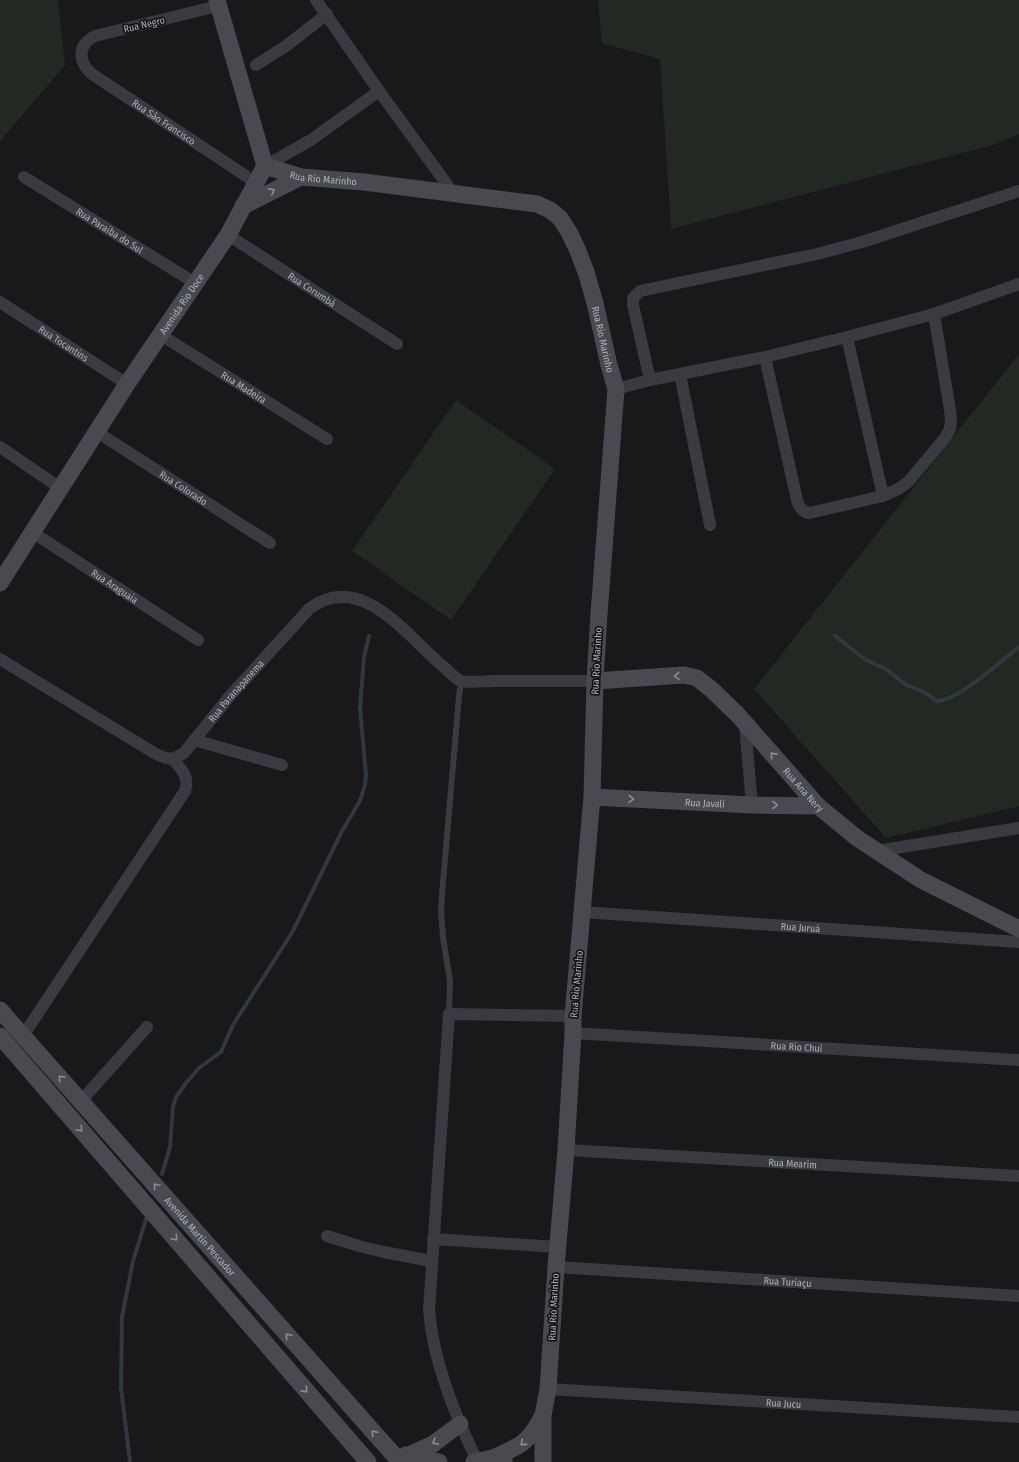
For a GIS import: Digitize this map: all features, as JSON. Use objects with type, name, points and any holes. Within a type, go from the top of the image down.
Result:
[{"type":"street","points":[[316,0],[454,194]]},
{"type":"street","points":[[217,3],[265,166],[311,140],[380,91]]},
{"type":"street","name":"Rua Negro","points":[[82,55],[82,48],[85,43],[89,39],[100,34],[217,3]]},
{"type":"street","points":[[256,65],[286,46],[327,14]]},
{"type":"street","name":"Rua São Francisco","points":[[82,55],[82,60],[86,68],[92,74],[256,182]]},
{"type":"street","name":"Rua Rio Marinho","points":[[265,166],[301,177],[364,182],[537,204],[550,210],[560,218],[569,232],[586,272],[616,389],[595,681],[592,797],[573,1016],[566,1150],[548,1389],[544,1415],[543,1462]]},
{"type":"street","name":"Avenida Rio Doce","points":[[0,583],[127,384],[228,235],[265,166]]},
{"type":"street","name":"Rua Paraíba do Sul","points":[[24,177],[195,283]]},
{"type":"street","points":[[243,206],[301,177]]},
{"type":"street","points":[[650,380],[633,305],[633,298],[640,291],[766,266],[817,254],[862,242],[1019,191]]},
{"type":"street","name":"Rua Corumbá","points":[[228,235],[397,344]]},
{"type":"street","points":[[616,389],[650,380],[765,357],[846,338],[934,314],[1019,284]]},
{"type":"street","name":"Rua Tocantins","points":[[0,302],[127,384]]},
{"type":"street","points":[[765,357],[797,500],[801,509],[804,512],[809,513],[883,496],[908,482],[945,438],[950,429],[950,410],[934,314]]},
{"type":"street","name":"Rua Madeira","points":[[161,335],[327,439]]},
{"type":"street","points":[[846,338],[883,496]]},
{"type":"street","points":[[680,374],[710,525]]},
{"type":"street","name":"Rua Colorado","points":[[97,432],[270,543]]},
{"type":"street","points":[[0,447],[60,488]]},
{"type":"street","name":"Rua Araguaia","points":[[32,532],[198,640]]},
{"type":"street","name":"Rua Paranapanema","points":[[172,759],[184,753],[228,697],[309,609],[326,600],[336,598],[352,598],[369,603],[397,622],[437,662],[461,681]]},
{"type":"street","points":[[0,659],[156,754],[172,759],[184,772],[186,786],[23,1036]]},
{"type":"street","name":"Rua Ana Nery","points":[[595,681],[691,676],[702,681],[737,714],[818,806],[857,838],[921,880],[1019,929]]},
{"type":"street","points":[[461,681],[595,681]]},
{"type":"street","points":[[745,724],[752,805]]},
{"type":"street","points":[[194,740],[282,766]]},
{"type":"street","name":"Rua Javali","points":[[592,797],[752,805],[818,806]]},
{"type":"street","points":[[877,851],[1019,828]]},
{"type":"street","name":"Rua Juruá","points":[[582,912],[1019,942]]},
{"type":"street","name":"Avenida Martin Pescador","points":[[0,1010],[388,1449],[404,1459]]},
{"type":"street","points":[[513,1462],[481,1461],[460,1424],[441,1370],[431,1330],[429,1298],[431,1261],[449,1014],[573,1016]]},
{"type":"street","points":[[81,1101],[147,1027]]},
{"type":"street","name":"Rua Rio Chuí","points":[[573,1033],[1019,1060]]},
{"type":"street","name":"Avenida Martin Pescador","points":[[0,1036],[368,1462]]},
{"type":"street","name":"Rua Mearim","points":[[566,1150],[1019,1176]]},
{"type":"street","points":[[327,1236],[384,1252],[431,1261]]},
{"type":"street","points":[[433,1239],[558,1247]]},
{"type":"street","name":"Rua Turiaçu","points":[[556,1267],[1019,1296]]},
{"type":"street","name":"Rua Jucu","points":[[548,1389],[1019,1417]]},
{"type":"street","name":"Rua Rio Marinho","points":[[481,1461],[518,1448],[537,1428],[544,1415]]},
{"type":"street","points":[[404,1459],[433,1444],[460,1424]]},
{"type":"street","points":[[404,1459],[439,1462]]},
{"type":"lane","points":[[449,1014],[450,981],[443,937],[441,911],[461,681]]},
{"type":"shaded area","points":[[0,0],[58,0],[65,65],[0,141]]},
{"type":"shaded area","points":[[598,0],[1019,0],[1019,134],[993,145],[671,229],[660,59],[602,43]]},
{"type":"shaded area","points":[[1019,354],[1019,806],[886,838],[754,689]]},
{"type":"shaded area","points":[[456,400],[555,469],[451,620],[352,551]]},
{"type":"waterway","points":[[162,1174],[170,1147],[173,1107],[176,1097],[199,1068],[221,1052],[233,1025],[293,931],[341,833],[360,801],[365,785],[366,775],[360,708],[364,657],[369,636]]},
{"type":"waterway","points":[[835,636],[866,660],[886,669],[906,685],[922,691],[937,701],[946,699],[968,687],[1019,647]]},
{"type":"waterway","points":[[130,1462],[121,1388],[122,1317],[133,1261],[147,1216]]}]
